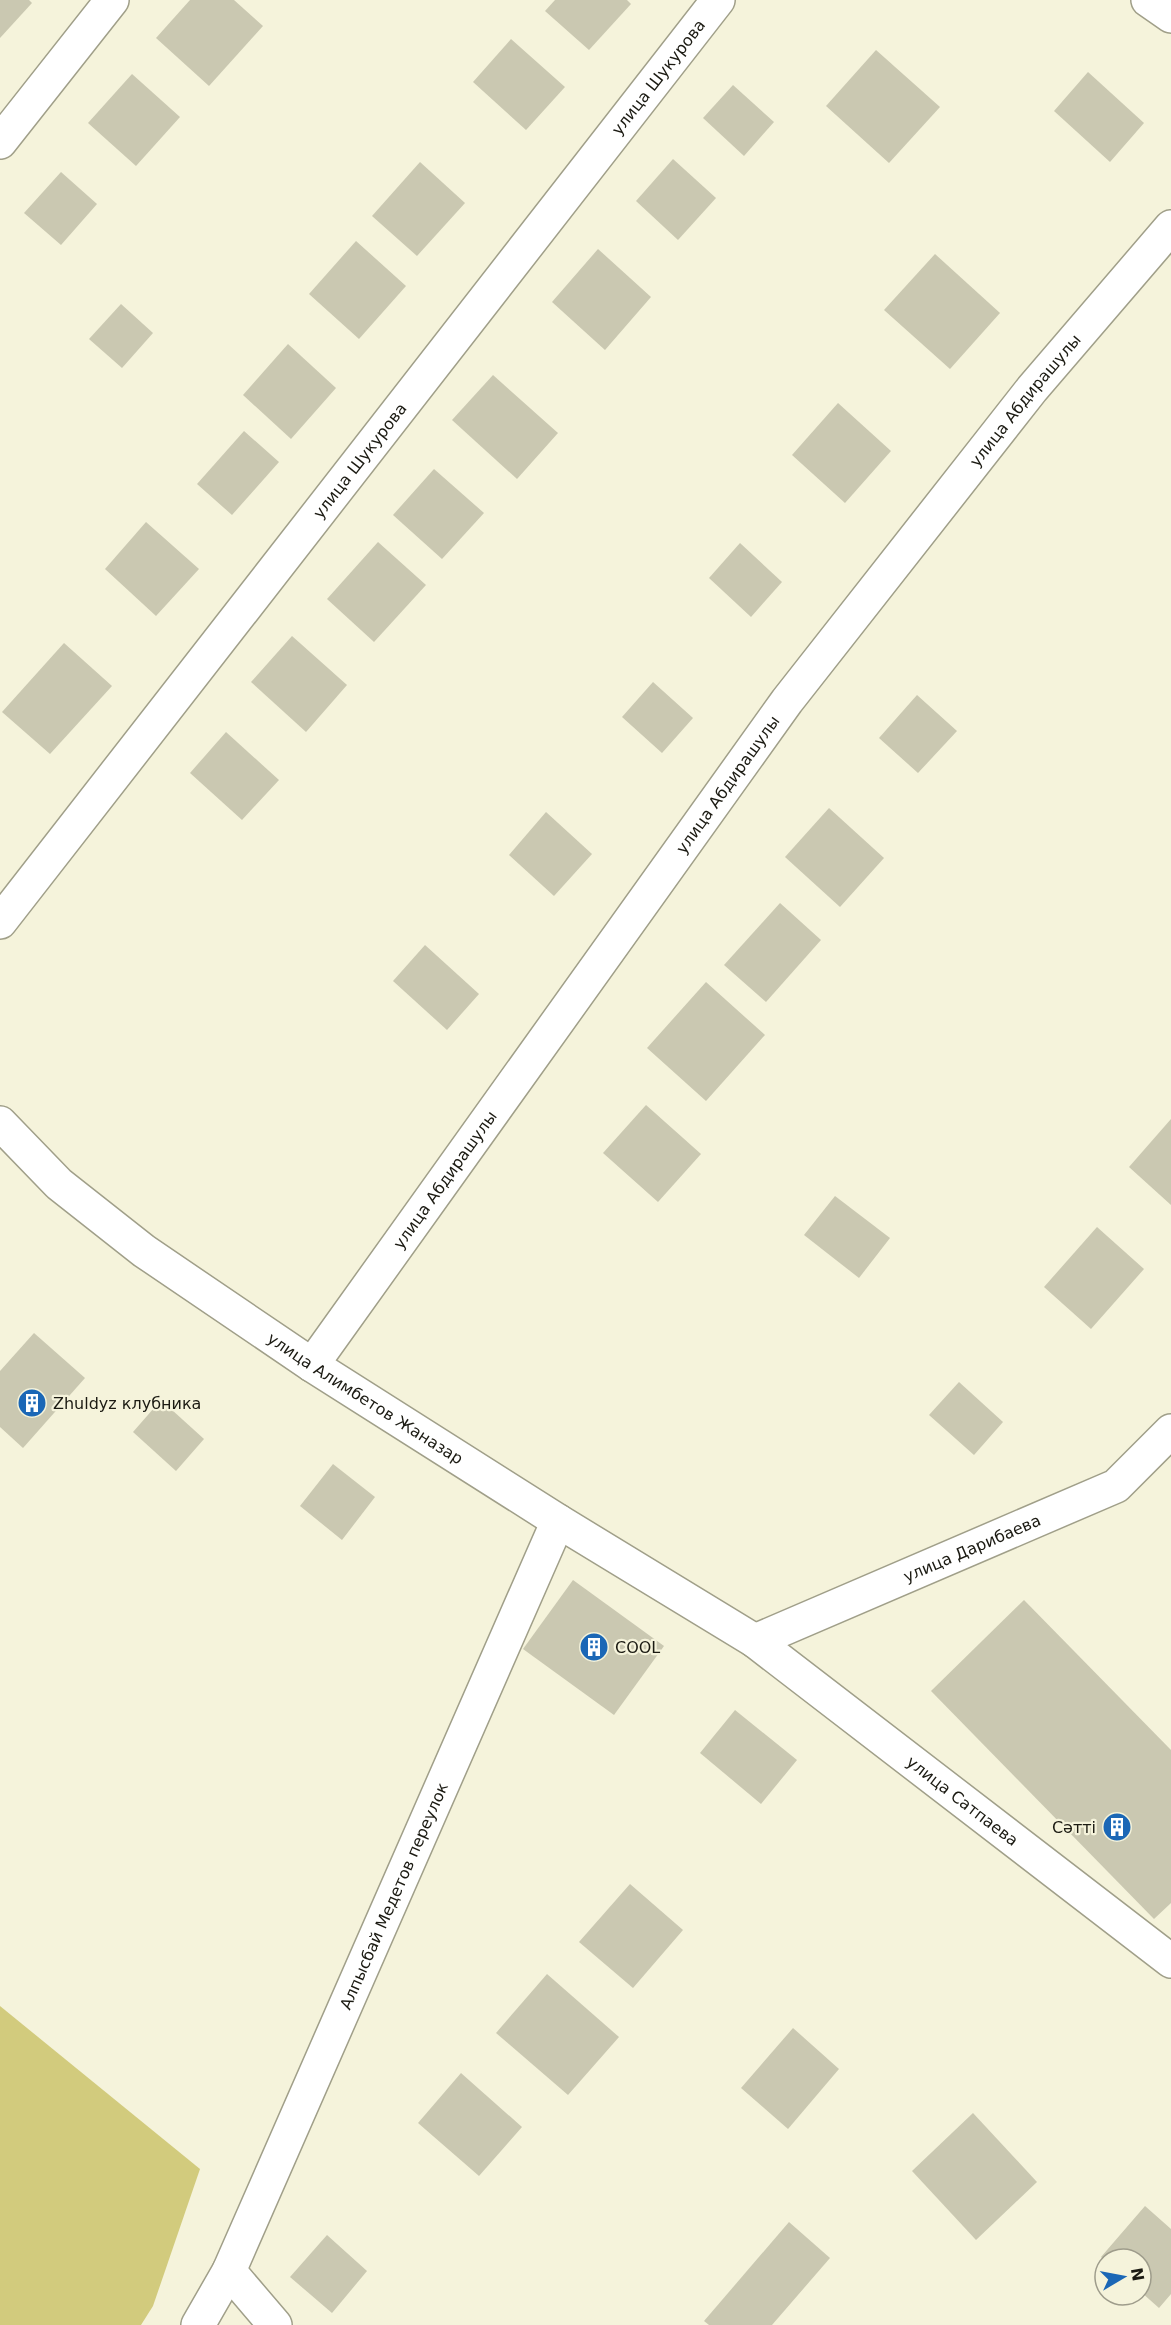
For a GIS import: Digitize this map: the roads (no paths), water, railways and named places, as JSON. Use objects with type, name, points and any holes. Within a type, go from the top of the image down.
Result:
[{"type":"street","points":[[0,142],[112,0]]},
{"type":"street","name":"улица Шукурова","points":[[0,921],[718,0]]},
{"type":"street","points":[[1148,0],[1171,16]]},
{"type":"street","name":"улица Абдирашулы","points":[[312,1365],[787,701],[1032,389],[1171,226]]},
{"type":"street","name":"улица Алимбетов Жаназар","points":[[0,1123],[59,1184],[144,1251],[312,1365],[558,1521],[755,1641]]},
{"type":"street","name":"улица Дарибаева","points":[[755,1641],[1116,1486],[1171,1431]]},
{"type":"street","name":"Алпысбай Медетов переулок","points":[[198,2325],[229,2271],[558,1521]]},
{"type":"street","name":"улица Сатпаева","points":[[755,1641],[1171,1961]]},
{"type":"street","points":[[229,2271],[275,2325]]},
{"type":"place","name":"Zhuldyz клубника","points":[[32,1403]]},
{"type":"place","name":"COOL","points":[[594,1647]]},
{"type":"place","name":"Сәтті","points":[[1117,1827]]}]
